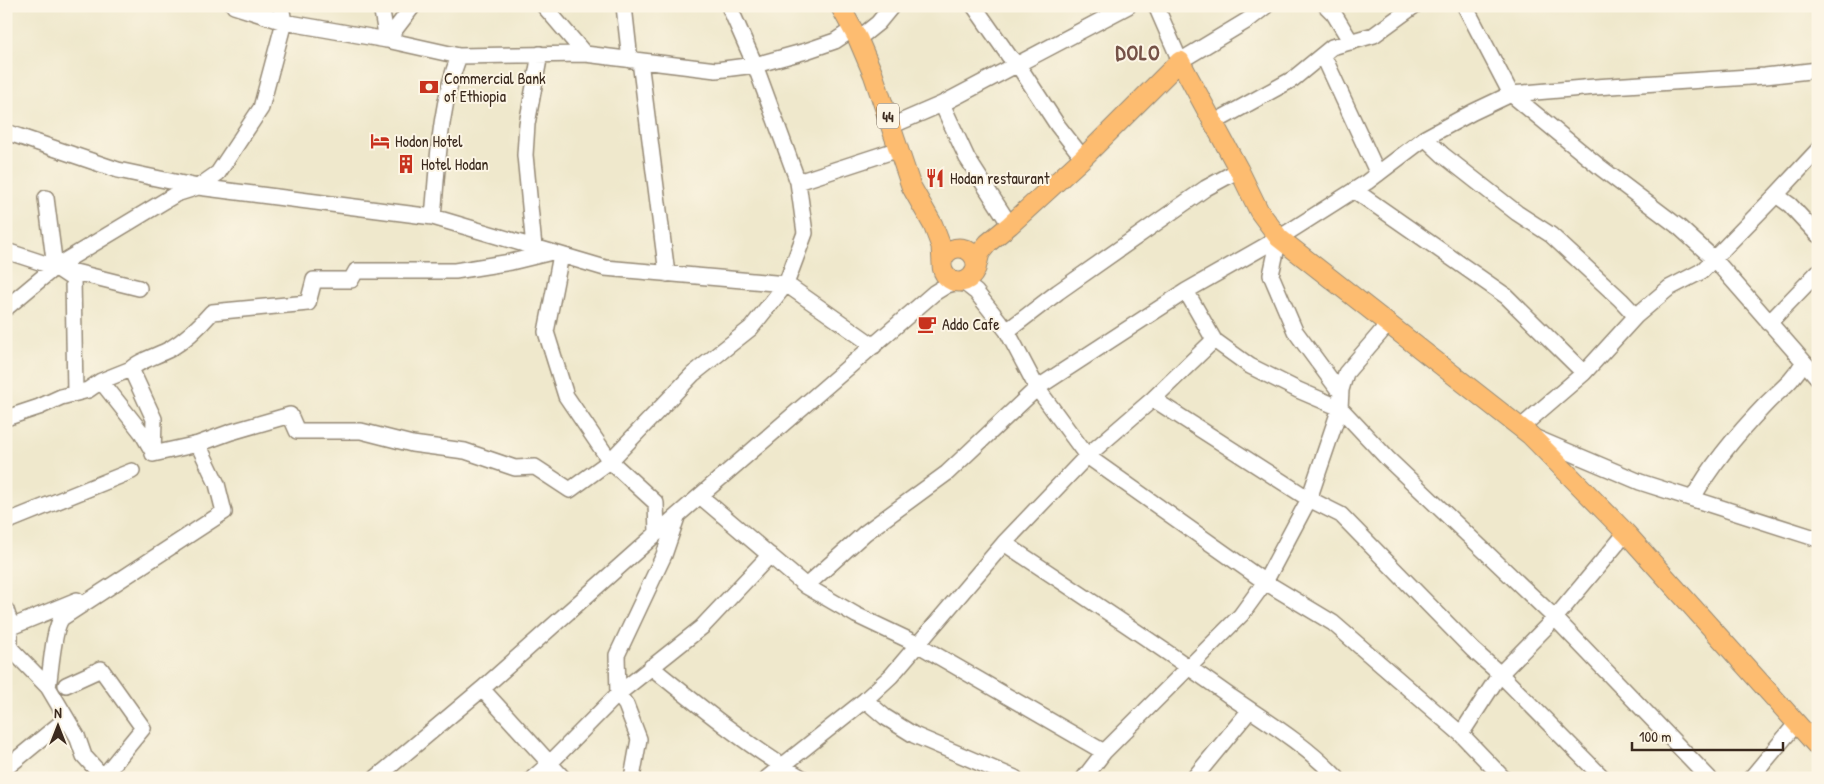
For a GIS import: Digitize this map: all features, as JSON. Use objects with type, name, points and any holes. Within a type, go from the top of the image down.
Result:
[{"type":"main road","name":"44","points":[[840,6],[856,34],[874,74],[911,186],[933,226]]},
{"type":"main road","points":[[933,226],[941,246],[942,264],[945,274],[948,278],[958,282],[967,280],[974,274],[980,253],[988,243],[1010,226],[1083,158],[1180,61],[1240,170],[1259,211],[1279,238],[1525,432],[1626,534],[1818,747]]},
{"type":"main road","points":[[933,226],[946,239],[972,254],[975,258],[976,269]]},
{"type":"main road","points":[[942,264],[947,253],[952,250],[977,247],[988,243]]},
{"type":"street","points":[[234,6],[284,22],[388,40],[459,56],[586,54],[716,70],[755,64],[806,52],[856,34],[878,23],[892,6]]},
{"type":"street","points":[[6,308],[55,267],[176,194],[198,187],[218,173],[262,108],[284,22],[281,6]]},
{"type":"street","points":[[381,6],[388,40]]},
{"type":"street","points":[[388,40],[413,6]]},
{"type":"street","points":[[544,6],[586,54]]},
{"type":"street","points":[[624,6],[635,61],[667,274]]},
{"type":"street","points":[[154,454],[198,444],[290,415],[296,431],[361,431],[412,444],[464,451],[514,468],[535,467],[570,490],[610,461],[693,374],[751,328],[786,284],[805,233],[798,182],[755,64],[728,6]]},
{"type":"street","points":[[974,6],[1009,56],[1018,65],[1053,120],[1083,158]]},
{"type":"street","points":[[891,126],[942,104],[1128,6]]},
{"type":"street","points":[[1156,6],[1180,61],[1248,20],[1266,6]]},
{"type":"street","points":[[1326,6],[1334,14],[1351,42]]},
{"type":"street","points":[[1213,123],[1292,79],[1332,47],[1374,35],[1414,6]]},
{"type":"street","points":[[1465,6],[1511,94],[1601,168],[1679,227],[1714,258],[1803,363],[1818,378]]},
{"type":"street","points":[[534,247],[525,155],[527,124],[540,54]]},
{"type":"street","points":[[433,217],[441,131],[450,79],[459,56]]},
{"type":"street","points":[[1322,56],[1378,174]]},
{"type":"street","points":[[806,586],[865,533],[947,473],[1037,388],[1186,291],[1279,238],[1354,190],[1426,138],[1473,112],[1511,94],[1595,86],[1765,76],[1818,70]]},
{"type":"street","points":[[942,104],[967,158],[1010,226]]},
{"type":"street","points":[[6,132],[118,170],[198,187],[433,217],[605,268],[786,284],[874,346]]},
{"type":"street","points":[[1426,138],[1443,155],[1517,213],[1551,235],[1636,316]]},
{"type":"street","points":[[798,182],[899,149]]},
{"type":"street","points":[[1818,150],[1776,196],[1702,271],[1669,288],[1636,316],[1584,373],[1525,432],[1640,482],[1818,539]]},
{"type":"street","points":[[1007,331],[1058,292],[1206,188],[1240,170]]},
{"type":"street","points":[[1354,190],[1506,296],[1584,373]]},
{"type":"street","points":[[1776,196],[1790,205],[1818,235]]},
{"type":"street","points":[[46,198],[55,267],[72,279],[75,394]]},
{"type":"street","points":[[1279,238],[1271,275],[1294,331],[1337,388],[1341,390]]},
{"type":"street","points":[[6,251],[55,267],[139,288]]},
{"type":"street","points":[[10,417],[61,397],[88,390],[101,381],[131,369],[136,364],[170,349],[194,332],[212,312],[308,303],[314,280],[351,280],[356,272],[455,271],[556,254]]},
{"type":"street","points":[[556,254],[546,332],[566,396],[610,461],[656,503],[657,533]]},
{"type":"street","points":[[934,293],[941,279],[942,264]]},
{"type":"street","points":[[976,269],[973,284],[976,292]]},
{"type":"street","points":[[1769,323],[1818,272]]},
{"type":"street","points":[[376,778],[482,689],[657,533],[934,293],[947,285],[958,282],[968,285],[976,292],[1007,331],[1037,388],[1087,456],[1265,582],[1333,623],[1461,734],[1503,778]]},
{"type":"street","points":[[1186,291],[1214,340],[1250,366],[1340,408],[1387,458],[1555,618],[1709,778]]},
{"type":"street","points":[[1084,778],[1104,752],[1241,615],[1265,582],[1309,498],[1340,408],[1341,390],[1346,373],[1388,324]]},
{"type":"street","points":[[767,778],[865,700],[891,676],[1004,543],[1087,456],[1153,399],[1214,340]]},
{"type":"street","points":[[1693,498],[1704,478],[1733,440],[1769,401],[1794,378],[1803,363]]},
{"type":"street","points":[[131,369],[154,419],[154,454]]},
{"type":"street","points":[[101,381],[142,433],[154,454]]},
{"type":"street","points":[[1153,399],[1309,498],[1341,515],[1473,650],[1500,674],[1603,778]]},
{"type":"street","points":[[48,686],[58,623],[78,607],[224,512],[217,484],[198,444]]},
{"type":"street","points":[[6,522],[132,471]]},
{"type":"street","points":[[700,496],[806,586],[856,614],[918,644],[1104,752]]},
{"type":"street","points":[[632,778],[639,739],[626,705],[618,694],[617,655],[664,555],[678,516]]},
{"type":"street","points":[[1461,734],[1500,674],[1555,618],[1626,534]]},
{"type":"street","points":[[1004,543],[1291,738],[1320,760],[1337,778]]},
{"type":"street","points":[[533,778],[618,694],[702,627],[770,555]]},
{"type":"street","points":[[8,635],[107,588]]},
{"type":"street","points":[[6,610],[10,622],[8,635],[10,648],[48,686],[77,736],[84,756],[104,777],[143,728],[101,669],[66,685]]},
{"type":"street","points":[[651,667],[701,708],[782,766],[802,778]]},
{"type":"street","points":[[482,689],[563,778]]},
{"type":"street","points":[[865,700],[914,735],[1015,778]]},
{"type":"street","points":[[1194,778],[1250,710]]},
{"type":"street","points":[[6,768],[61,723]]},
{"type":"street","points":[[1751,778],[1796,724]]},
{"type":"place","name":"Commercial Bank of Ethiopia","points":[[429,87]]},
{"type":"place","name":"Hodon Hotel","points":[[380,141]]},
{"type":"place","name":"Hotel Hodan","points":[[406,164]]},
{"type":"place","name":"Hodan restaurant","points":[[935,178]]},
{"type":"place","name":"Addo Cafe","points":[[927,324]]},
{"type":"district","name":"DOLO","points":[[1138,52]]}]
